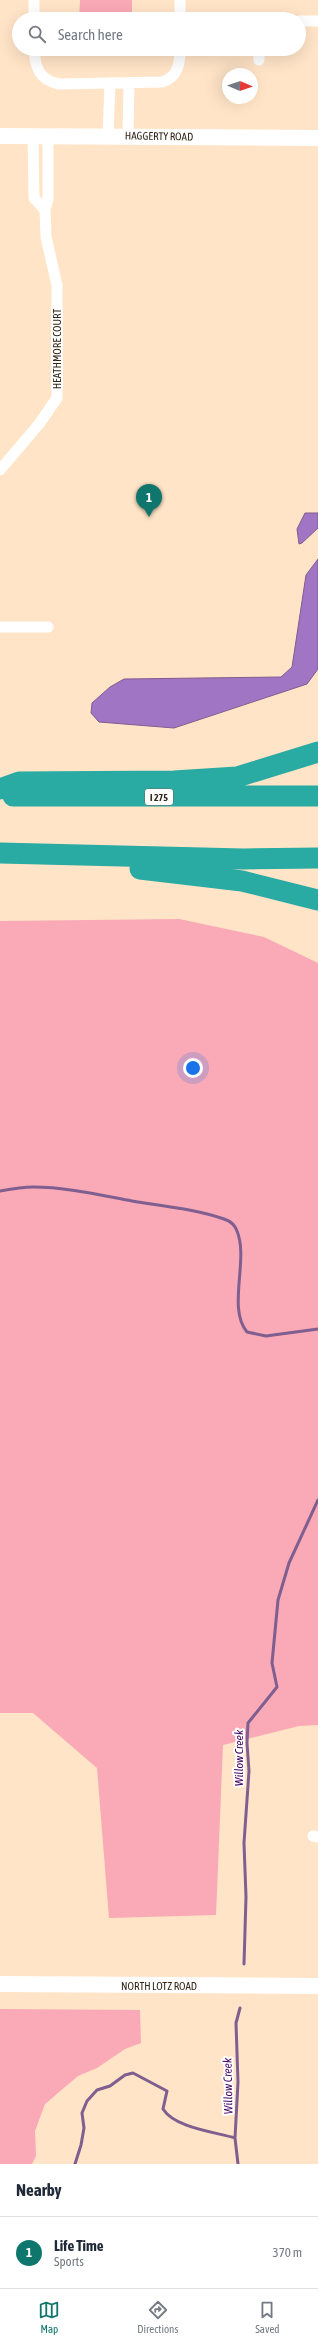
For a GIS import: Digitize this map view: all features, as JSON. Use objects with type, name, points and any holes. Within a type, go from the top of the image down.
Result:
[{"type":"highway","points":[[0,789],[19,782],[174,781],[237,777],[318,752]]},
{"type":"highway","name":"I 275","points":[[0,796],[318,796]]},
{"type":"highway","points":[[5,853],[243,859],[318,858]]},
{"type":"highway","points":[[5,853],[46,865],[162,871],[242,881],[318,900]]},
{"type":"street","points":[[34,0],[34,12]]},
{"type":"street","points":[[180,0],[180,12]]},
{"type":"street","points":[[306,21],[318,21]]},
{"type":"street","points":[[35,56],[37,69],[45,80],[58,84],[158,83],[170,78],[178,68],[179,56]]},
{"type":"street","points":[[108,136],[110,83]]},
{"type":"street","points":[[128,136],[129,83]]},
{"type":"street","name":"HAGGERTY ROAD","points":[[0,136],[318,138]]},
{"type":"street","name":"HEATHMORE COURT","points":[[0,470],[39,424],[57,398],[57,285],[46,237],[45,210],[34,198],[40,136]]},
{"type":"street","points":[[0,627],[48,627]]},
{"type":"street","name":"NORTH LOTZ ROAD","points":[[0,1984],[318,1986]]},
{"type":"shaded area","points":[[80,0],[132,0],[132,12],[79,12]]},
{"type":"shaded area","points":[[305,513],[318,513],[318,528],[299,544],[297,529]]},
{"type":"shaded area","points":[[318,559],[318,669],[307,684],[174,728],[99,722],[91,713],[92,703],[110,687],[124,679],[281,677],[292,667],[306,575]]},
{"type":"shaded area","points":[[179,919],[264,937],[318,963],[318,1725],[299,1726],[223,1745],[216,1915],[109,1918],[97,1768],[33,1713],[0,1713],[0,921]]},
{"type":"shaded area","points":[[0,2009],[140,2010],[141,2043],[125,2049],[97,2068],[78,2076],[45,2104],[35,2131],[36,2156],[32,2164],[0,2164]]},
{"type":"waterway","points":[[0,1191],[33,1187],[70,1190],[190,1210],[226,1220],[235,1227],[240,1243],[239,1310],[241,1322],[247,1332],[266,1336],[318,1329]]},
{"type":"waterway","name":"Willow Creek","points":[[244,1964],[246,1897],[244,1843],[249,1771],[247,1743],[248,1723],[277,1687],[272,1663],[278,1600],[289,1563],[318,1500]]},
{"type":"waterway","name":"Willow Creek","points":[[238,2164],[235,2138],[238,2082],[236,2023],[240,2008]]},
{"type":"waterway","points":[[75,2164],[81,2145],[84,2128],[82,2113],[87,2101],[97,2090],[110,2086],[125,2075],[133,2073],[167,2091],[163,2109],[176,2121],[235,2138]]},
{"type":"place","name":"Life Time","points":[[149,517]]}]
